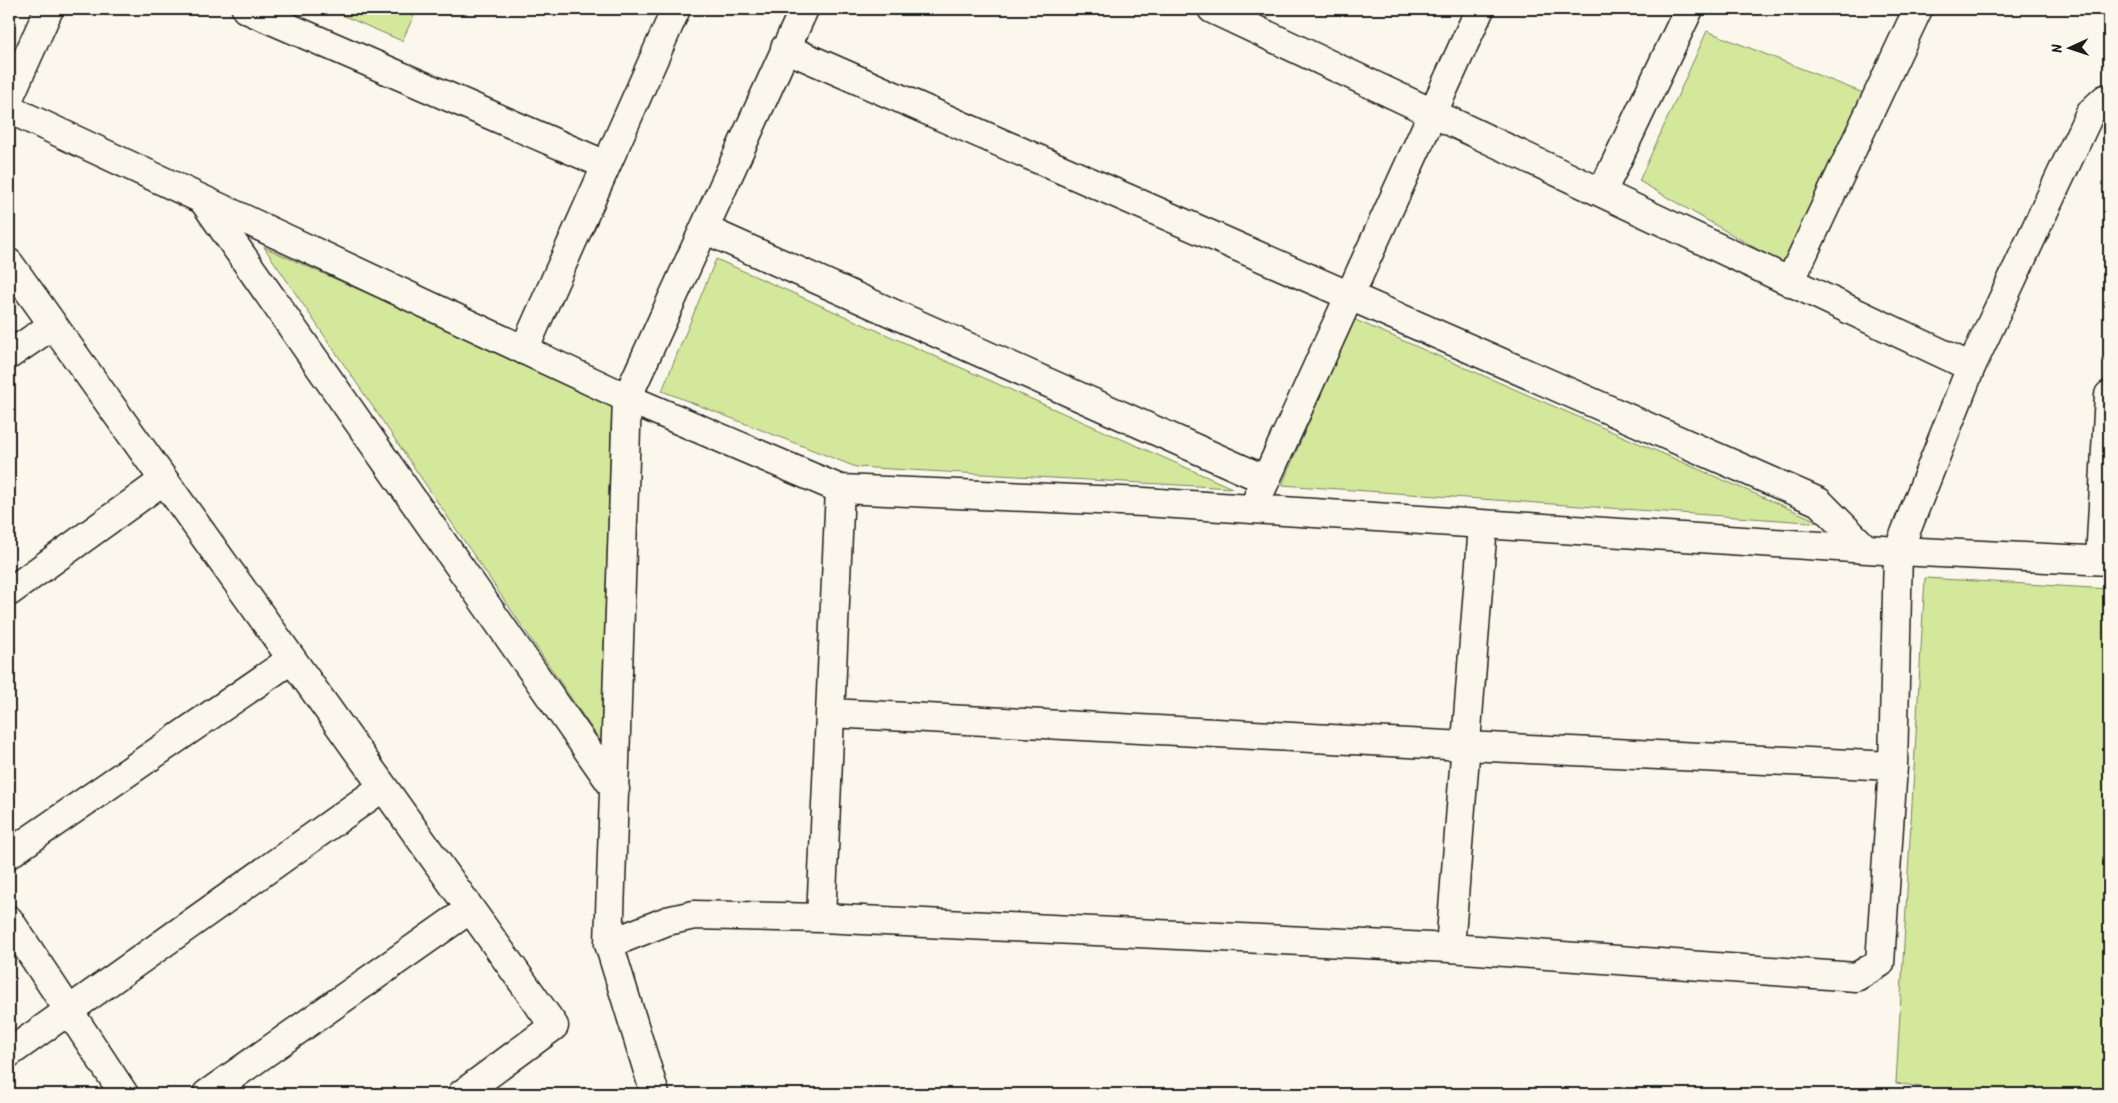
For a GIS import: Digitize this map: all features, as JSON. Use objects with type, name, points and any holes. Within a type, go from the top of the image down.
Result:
[{"type":"street","points":[[9,98],[49,9]]},
{"type":"street","points":[[246,9],[606,166]]},
{"type":"street","points":[[524,350],[676,9]]},
{"type":"street","points":[[655,1094],[610,944],[627,398],[784,48],[804,9]]},
{"type":"street","points":[[1212,9],[1251,17],[1434,112],[1971,367]]},
{"type":"street","points":[[1252,509],[1480,9]]},
{"type":"street","points":[[1602,192],[1689,9]]},
{"type":"street","points":[[1790,282],[1918,9]]},
{"type":"street","points":[[784,48],[1819,502],[1865,548]]},
{"type":"street","points":[[610,944],[667,920],[694,915],[821,918],[1450,948],[1856,977],[1880,964],[1892,766],[1898,551],[1971,367],[2090,113],[2105,100],[2109,102]]},
{"type":"street","points":[[9,109],[627,398],[840,489],[1144,502],[1898,551],[2105,560],[2109,395]]},
{"type":"street","points":[[203,200],[615,789]]},
{"type":"street","points":[[704,229],[1266,480]]},
{"type":"street","points":[[9,263],[554,1026],[462,1094]]},
{"type":"street","points":[[9,355],[53,325]]},
{"type":"street","points":[[9,592],[164,480]]},
{"type":"street","points":[[821,918],[840,489]]},
{"type":"street","points":[[1450,948],[1483,524]]},
{"type":"street","points":[[9,854],[292,659]]},
{"type":"street","points":[[830,713],[1892,766]]},
{"type":"street","points":[[9,1053],[383,787]]},
{"type":"street","points":[[207,1094],[470,909]]},
{"type":"street","points":[[9,920],[124,1094]]},
{"type":"green space","points":[[328,9],[417,9],[402,41]]},
{"type":"green space","points":[[1707,31],[1868,95],[1783,264],[1639,181]]},
{"type":"green space","points":[[264,247],[612,403],[601,742]]},
{"type":"green space","points":[[716,259],[1232,488],[856,467],[662,391]]},
{"type":"green space","points":[[1353,319],[1822,523],[1282,485]]},
{"type":"green space","points":[[1925,578],[2109,589],[2109,1094],[1964,1094],[1896,1083]]}]
